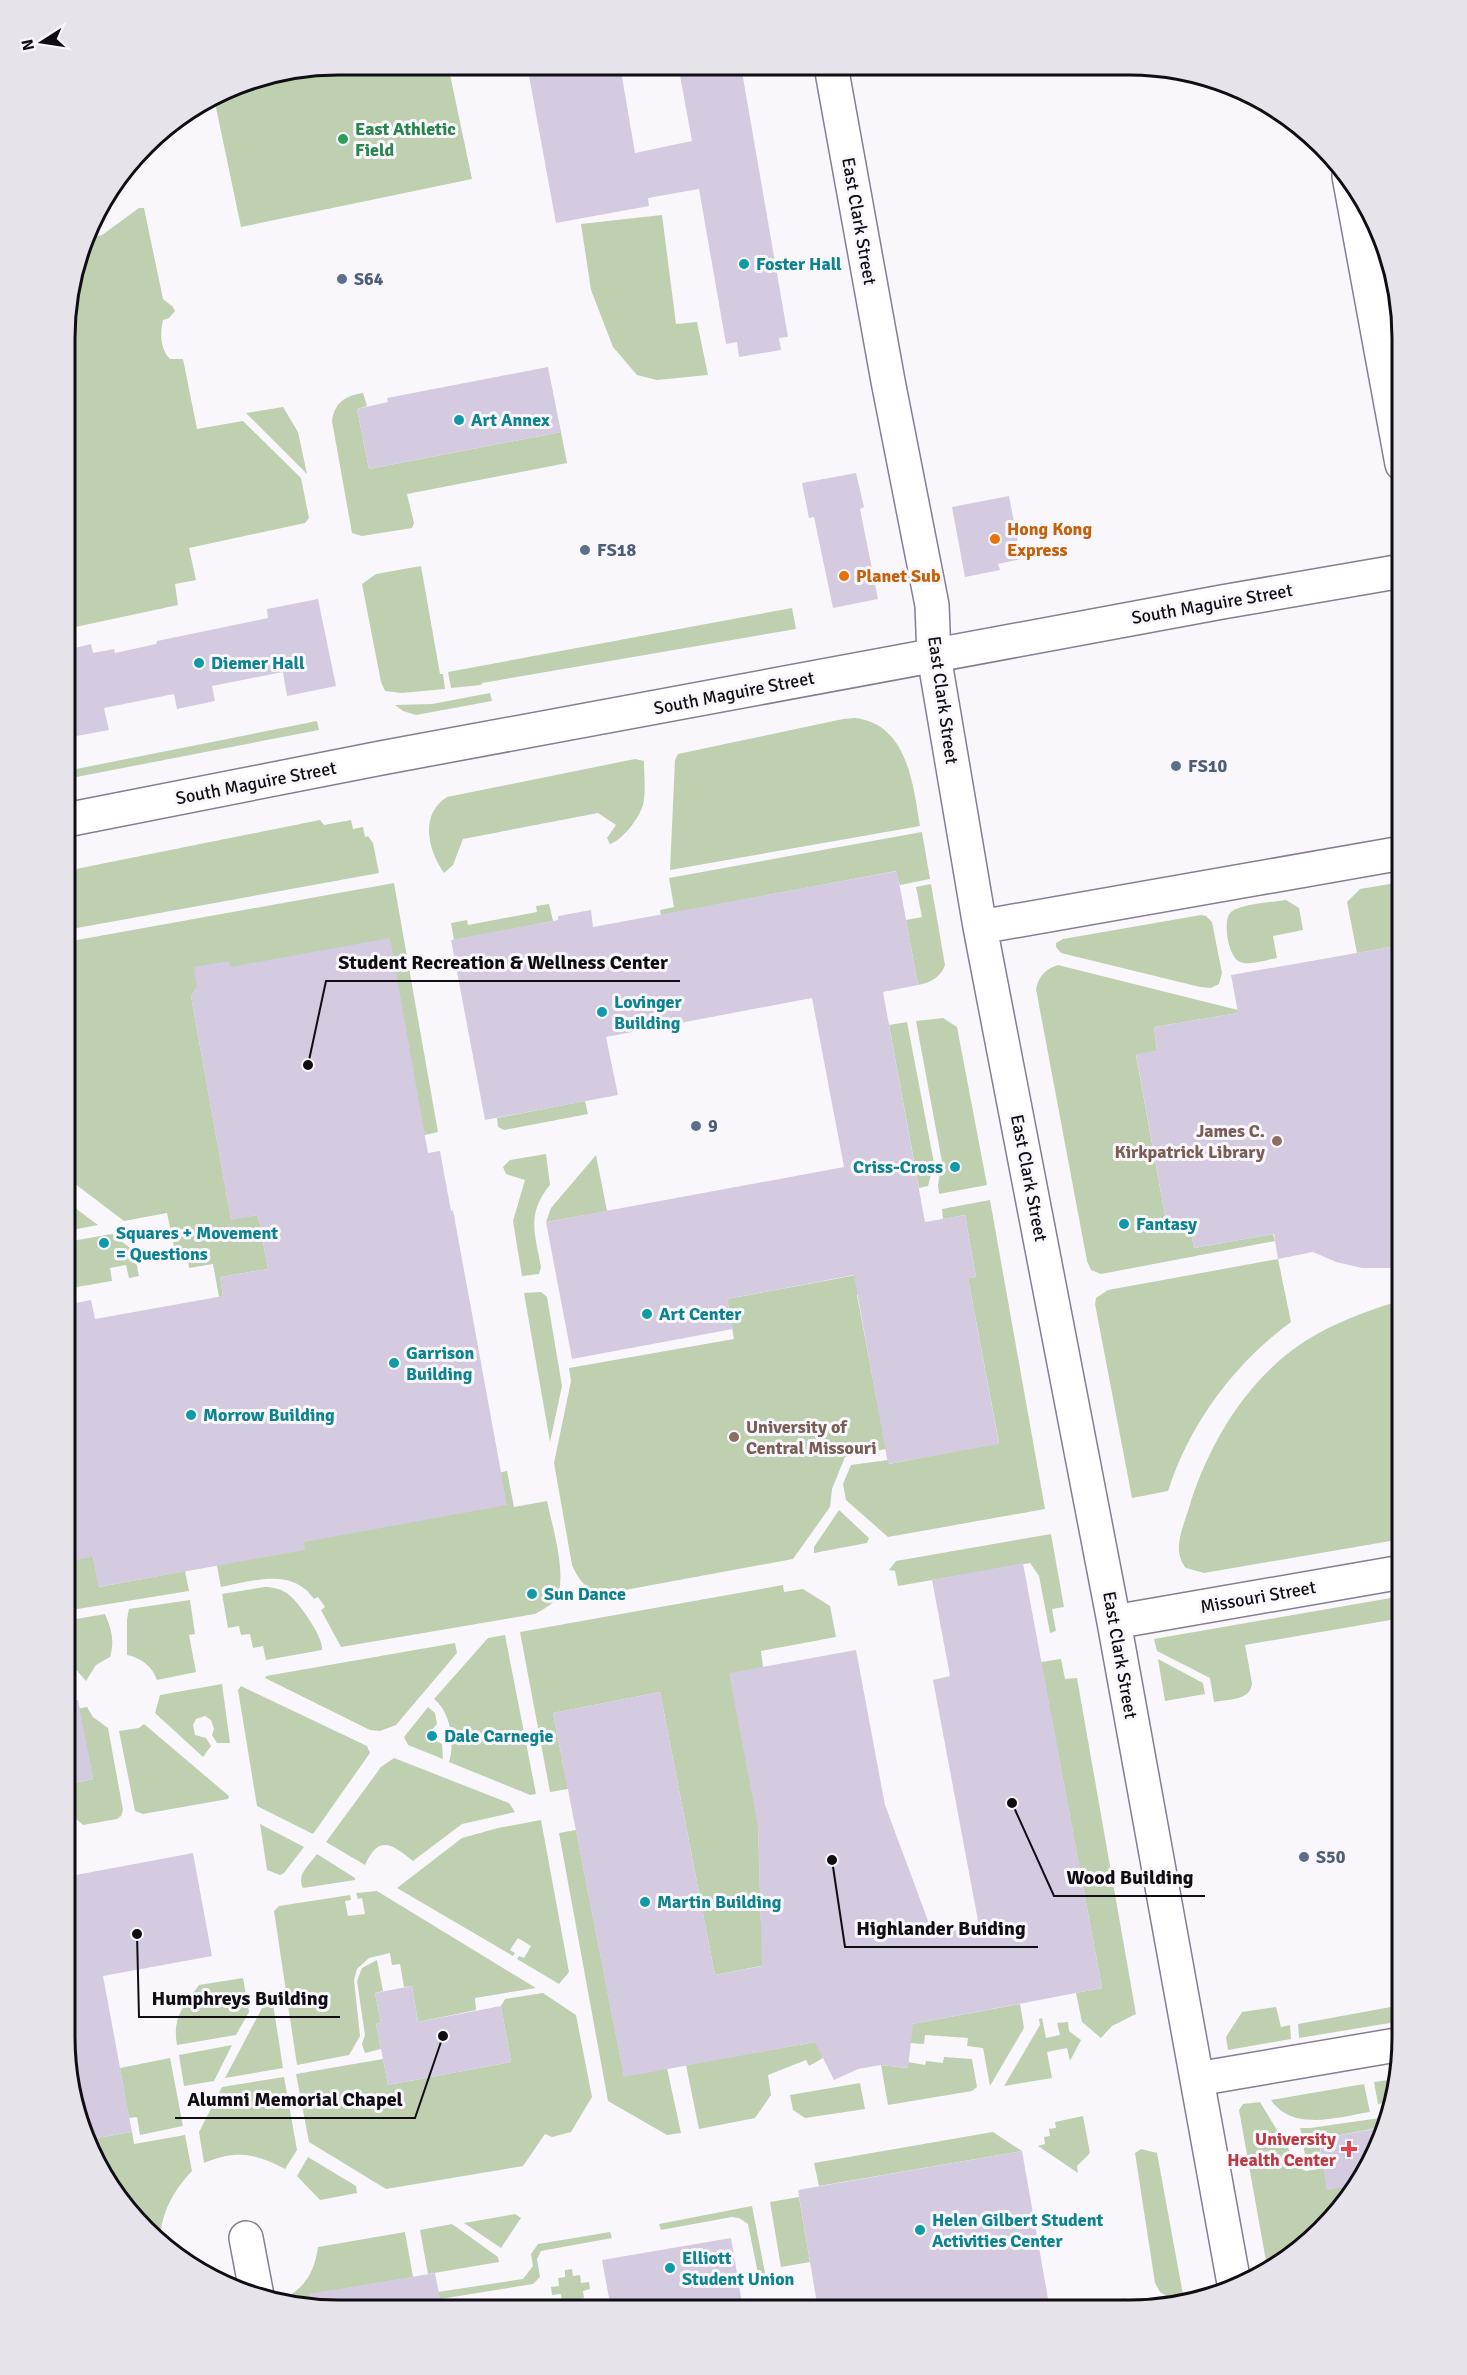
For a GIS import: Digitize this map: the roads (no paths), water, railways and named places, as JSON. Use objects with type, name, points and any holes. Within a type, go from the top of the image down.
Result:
[{"type":"street","name":"East Clark Street","points":[[833,75],[888,381],[933,605],[934,656],[980,927],[1114,1622],[1233,2278]]},
{"type":"street","points":[[1352,199],[1392,411]]},
{"type":"street","name":"South Maguire Street","points":[[75,818],[381,758],[1222,602],[1392,573]]},
{"type":"street","points":[[980,927],[1392,855]]},
{"type":"street","name":"Missouri Street","points":[[1114,1622],[1392,1574]]},
{"type":"street","points":[[1197,2079],[1391,2046]]},
{"type":"street","points":[[246,2238],[255,2286]]},
{"type":"place","name":"East Athletic Field","points":[[343,139]]},
{"type":"place","name":"Foster Hall","points":[[744,264]]},
{"type":"place","name":"S64","points":[[342,279]]},
{"type":"place","name":"Art Annex","points":[[459,420]]},
{"type":"place","name":"Hong Kong Express","points":[[995,539]]},
{"type":"place","name":"FS18","points":[[585,550]]},
{"type":"place","name":"Planet Sub","points":[[844,576]]},
{"type":"place","name":"Diemer Hall","points":[[199,663]]},
{"type":"place","name":"FS10","points":[[1176,766]]},
{"type":"place","name":"Lovinger Building","points":[[602,1012]]},
{"type":"place","name":"Student Recreation & Wellness Center","points":[[308,1065]]},
{"type":"place","name":"9","points":[[696,1126]]},
{"type":"place","name":"James C. Kirkpatrick Library","points":[[1277,1141]]},
{"type":"place","name":"Criss-Cross","points":[[955,1167]]},
{"type":"place","name":"Fantasy","points":[[1124,1224]]},
{"type":"place","name":"Squares + Movement = Questions","points":[[104,1243]]},
{"type":"place","name":"Art Center","points":[[647,1314]]},
{"type":"place","name":"Garrison Building","points":[[394,1363]]},
{"type":"place","name":"Morrow Building","points":[[191,1415]]},
{"type":"place","name":"University of Central Missouri","points":[[734,1437]]},
{"type":"place","name":"Sun Dance","points":[[532,1594]]},
{"type":"place","name":"Dale Carnegie","points":[[432,1736]]},
{"type":"place","name":"Wood Building","points":[[1012,1803]]},
{"type":"place","name":"S50","points":[[1304,1857]]},
{"type":"place","name":"Highlander Buiding","points":[[832,1860]]},
{"type":"place","name":"Martin Building","points":[[645,1902]]},
{"type":"place","name":"Humphreys Building","points":[[137,1934]]},
{"type":"place","name":"Alumni Memorial Chapel","points":[[443,2036]]},
{"type":"place","name":"University Health Center","points":[[1349,2149]]},
{"type":"place","name":"Helen Gilbert Student Activities Center","points":[[920,2230]]},
{"type":"place","name":"Elliott Student Union","points":[[670,2268]]}]
